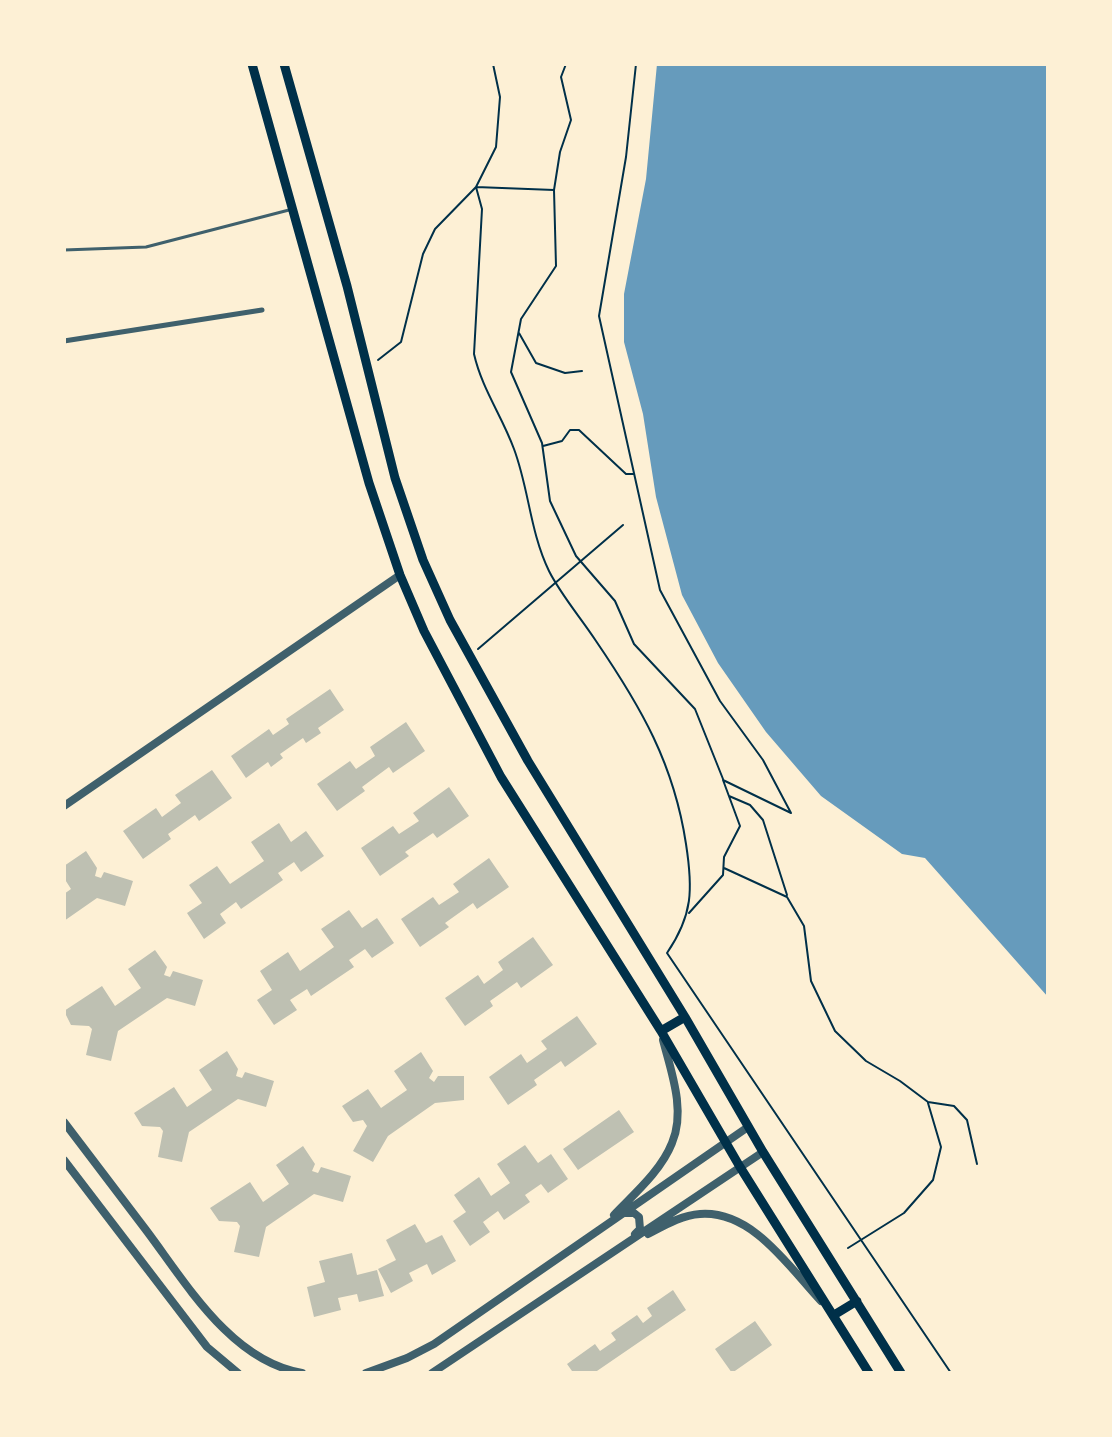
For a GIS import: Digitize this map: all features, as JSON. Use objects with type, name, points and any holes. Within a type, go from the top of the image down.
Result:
[{"type":"main road","points":[[252,64],[369,483],[400,575],[424,631],[501,777],[661,1031],[740,1167],[869,1373]]},
{"type":"main road","points":[[284,64],[395,478],[423,560],[450,620],[528,761],[685,1017],[763,1152],[901,1373]]},
{"type":"main road","points":[[661,1031],[685,1017]]},
{"type":"main road","points":[[834,1315],[857,1301]]},
{"type":"street","points":[[64,341],[262,310]]},
{"type":"street","points":[[64,806],[400,575]]},
{"type":"street","points":[[601,1228],[656,1169],[673,1142],[676,1092],[661,1031]]},
{"type":"street","points":[[64,1122],[195,1295],[228,1332],[272,1363],[302,1373]]},
{"type":"street","points":[[366,1373],[434,1344],[748,1127]]},
{"type":"street","points":[[432,1373],[763,1152]]},
{"type":"street","points":[[64,1160],[175,1308],[207,1347],[238,1373]]},
{"type":"street","points":[[601,1228],[627,1212],[639,1217],[640,1229],[616,1250]]},
{"type":"street","points":[[616,1250],[675,1220],[697,1214],[728,1216],[755,1231],[834,1315]]},
{"type":"lane","points":[[64,250],[146,247],[293,209]]},
{"type":"path","points":[[367,366],[401,342],[423,254],[435,229],[476,187],[496,147],[500,97],[493,64]]},
{"type":"path","points":[[566,64],[561,77],[571,120],[560,152],[554,190],[556,266],[521,319],[511,372],[542,446],[550,501],[579,560],[615,601],[634,644],[695,709],[740,826],[724,857],[723,875],[687,915]]},
{"type":"path","points":[[636,64],[626,157],[599,316],[660,590],[720,701],[763,760],[791,813],[723,780]]},
{"type":"path","points":[[476,187],[554,190]]},
{"type":"path","points":[[476,187],[482,209],[474,354],[479,377],[514,448],[536,541],[556,582],[622,680],[658,743],[672,780],[691,874],[687,915],[682,931],[667,953],[951,1373]]},
{"type":"path","points":[[519,332],[536,363],[565,373],[582,371]]},
{"type":"path","points":[[542,446],[562,441],[570,430],[579,430],[626,474],[635,474]]},
{"type":"path","points":[[478,649],[623,525]]},
{"type":"path","points":[[729,796],[750,805],[763,820],[787,897],[804,926],[811,981],[835,1031],[866,1061],[928,1102],[954,1106],[967,1120],[977,1164]]},
{"type":"path","points":[[723,868],[787,897]]},
{"type":"path","points":[[848,1248],[904,1213],[933,1180],[941,1147],[928,1102]]},
{"type":"water","points":[[657,64],[1048,64],[1048,997],[925,858],[902,854],[821,796],[766,732],[718,663],[682,595],[656,497],[643,414],[624,342],[624,294],[646,179]]},
{"type":"building","points":[[330,689],[344,710],[318,728],[321,733],[306,743],[303,738],[280,754],[283,758],[271,767],[268,762],[246,778],[231,756],[269,729],[273,735],[289,724],[286,719]]},
{"type":"building","points":[[406,722],[425,751],[393,773],[389,767],[362,787],[365,791],[337,811],[317,784],[350,761],[356,769],[375,756],[370,747]]},
{"type":"building","points":[[212,770],[232,798],[199,821],[195,815],[168,834],[171,839],[143,859],[123,831],[156,808],[162,817],[181,803],[175,795]]},
{"type":"building","points":[[449,787],[469,816],[437,838],[433,833],[405,852],[409,856],[380,876],[361,848],[393,826],[399,834],[419,821],[413,813]]},
{"type":"building","points":[[279,823],[291,842],[306,831],[324,856],[301,872],[294,862],[278,873],[283,880],[241,909],[236,902],[220,914],[226,923],[204,939],[187,913],[202,903],[189,885],[217,866],[230,884],[264,861],[251,842]]},
{"type":"building","points":[[86,851],[97,868],[95,876],[101,878],[104,872],[133,881],[125,906],[97,898],[64,921],[64,894],[71,889],[64,878],[64,866]]},
{"type":"building","points":[[489,858],[509,887],[477,909],[473,903],[445,923],[449,927],[420,947],[401,919],[433,897],[439,905],[459,892],[453,884]]},
{"type":"building","points":[[349,910],[362,928],[377,918],[394,943],[372,958],[365,949],[349,960],[354,967],[311,996],[307,989],[290,1000],[297,1010],[274,1025],[257,1000],[272,990],[260,971],[288,952],[300,971],[334,947],[321,929]]},
{"type":"building","points":[[533,937],[553,965],[521,988],[517,982],[490,1001],[493,1006],[465,1026],[445,998],[478,975],[484,984],[503,970],[498,962]]},
{"type":"building","points":[[155,950],[167,967],[164,975],[170,977],[173,971],[203,980],[195,1006],[167,998],[118,1031],[111,1061],[86,1055],[92,1029],[71,1025],[64,1011],[102,986],[115,1006],[141,988],[128,969]]},
{"type":"building","points":[[577,1016],[597,1044],[565,1067],[561,1061],[534,1080],[537,1085],[508,1105],[489,1077],[521,1054],[527,1063],[547,1049],[541,1041]]},
{"type":"building","points":[[227,1051],[238,1069],[236,1076],[242,1078],[245,1072],[274,1081],[266,1107],[238,1099],[189,1132],[182,1162],[158,1157],[163,1131],[160,1127],[142,1126],[134,1113],[174,1087],[187,1107],[212,1090],[199,1070]]},
{"type":"building","points":[[421,1052],[433,1071],[429,1078],[434,1082],[438,1076],[464,1076],[464,1100],[435,1103],[388,1136],[373,1162],[353,1151],[367,1126],[363,1120],[353,1122],[342,1106],[368,1089],[381,1108],[407,1090],[394,1071]]},
{"type":"building","points":[[619,1110],[634,1132],[578,1170],[563,1149]]},
{"type":"building","points":[[525,1145],[538,1163],[551,1154],[568,1179],[548,1193],[541,1184],[525,1195],[530,1202],[504,1220],[498,1211],[483,1222],[490,1232],[470,1246],[453,1221],[466,1212],[454,1195],[479,1177],[491,1196],[510,1183],[497,1164]]},
{"type":"building","points":[[303,1146],[315,1164],[312,1171],[318,1173],[321,1167],[351,1176],[343,1202],[314,1194],[266,1227],[259,1257],[234,1252],[240,1226],[237,1222],[219,1221],[210,1208],[250,1182],[263,1202],[289,1184],[276,1165]]},
{"type":"building","points":[[415,1224],[426,1243],[442,1235],[456,1261],[432,1275],[427,1264],[409,1273],[413,1281],[391,1293],[378,1269],[396,1260],[386,1240]]},
{"type":"building","points":[[352,1253],[357,1275],[377,1270],[384,1296],[359,1302],[357,1294],[338,1298],[341,1310],[314,1317],[307,1287],[325,1282],[319,1261]]},
{"type":"building","points":[[673,1290],[686,1310],[594,1373],[569,1373],[572,1371],[567,1364],[595,1344],[600,1351],[616,1340],[611,1333],[637,1315],[643,1323],[652,1316],[647,1308]]},
{"type":"building","points":[[755,1321],[772,1345],[732,1373],[715,1349]]}]
